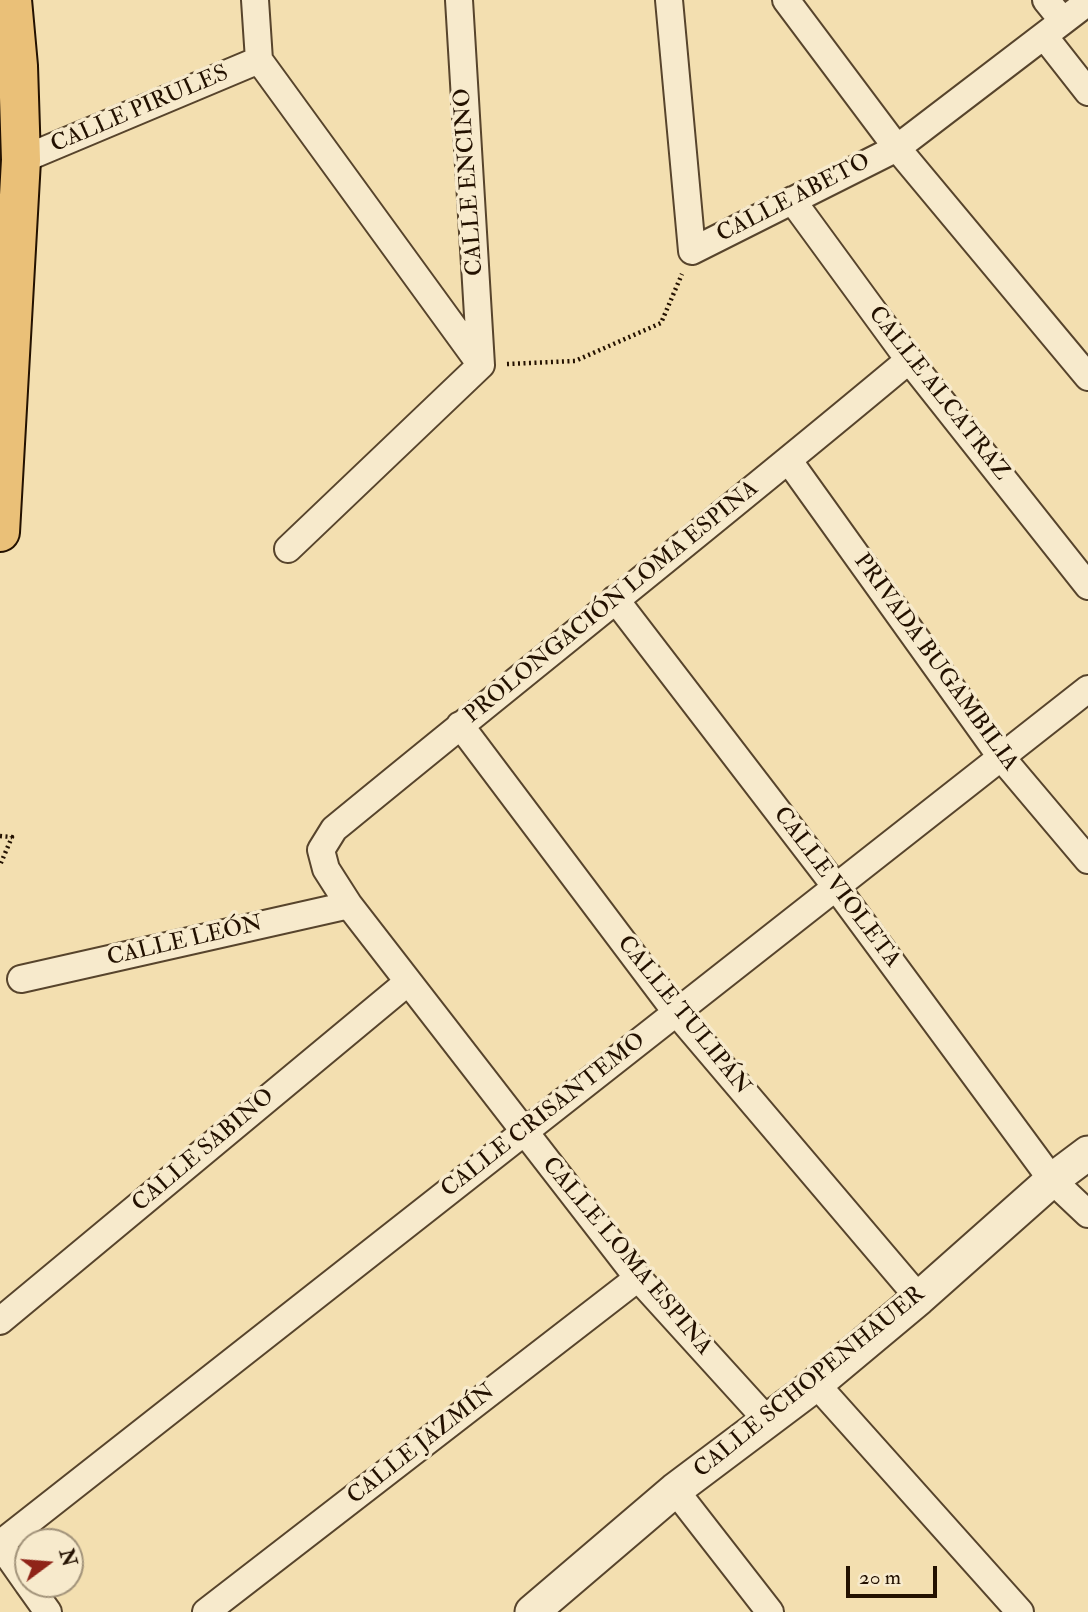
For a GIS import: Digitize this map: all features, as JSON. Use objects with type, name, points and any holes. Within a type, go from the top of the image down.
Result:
[{"type":"main road","points":[[0,532],[21,160],[18,66],[12,0]]},
{"type":"street","points":[[255,0],[259,60],[481,365],[288,548]]},
{"type":"street","name":"CALLE ENCINO","points":[[458,0],[481,365]]},
{"type":"street","points":[[669,0],[692,251]]},
{"type":"street","points":[[786,0],[897,148],[1088,377]]},
{"type":"street","points":[[1046,0],[1054,29],[1088,92]]},
{"type":"street","name":"CALLE ABETO","points":[[692,251],[897,148],[1088,2]]},
{"type":"street","name":"CALLE PIRULES","points":[[21,160],[259,60]]},
{"type":"street","name":"CALLE ALCATRAZ","points":[[792,200],[909,360],[1088,586]]},
{"type":"street","name":"PROLONGACIÓN LOMA ESPINA","points":[[321,850],[334,829],[615,599],[789,461],[909,360]]},
{"type":"street","name":"PRIVADA BUGAMBILIA","points":[[789,461],[1001,757],[1088,860]]},
{"type":"street","name":"CALLE VIOLETA","points":[[615,599],[836,887],[1052,1180],[1088,1214]]},
{"type":"street","name":"CALLE CRISANTEMO","points":[[0,1544],[1088,689]]},
{"type":"street","name":"CALLE TULIPÁN","points":[[460,725],[676,1012],[919,1298]]},
{"type":"street","name":"CALLE LOMA ESPINA","points":[[321,850],[326,869],[349,905],[638,1278],[767,1420]]},
{"type":"street","name":"CALLE LEÓN","points":[[22,979],[349,905]]},
{"type":"street","name":"CALLE SABINO","points":[[0,1321],[408,982]]},
{"type":"street","name":"CALLE SCHOPENHAUER","points":[[532,1612],[675,1490],[816,1384],[919,1298],[1052,1180],[1088,1153]]},
{"type":"street","name":"CALLE JAZMÍN","points":[[206,1612],[638,1278]]},
{"type":"street","points":[[816,1384],[1020,1612]]},
{"type":"street","points":[[675,1490],[770,1612]]},
{"type":"street","points":[[0,1544],[14,1564]]},
{"type":"path","points":[[481,365],[575,361],[661,323],[692,251]]},
{"type":"path","points":[[0,836],[12,837],[0,865]]}]
